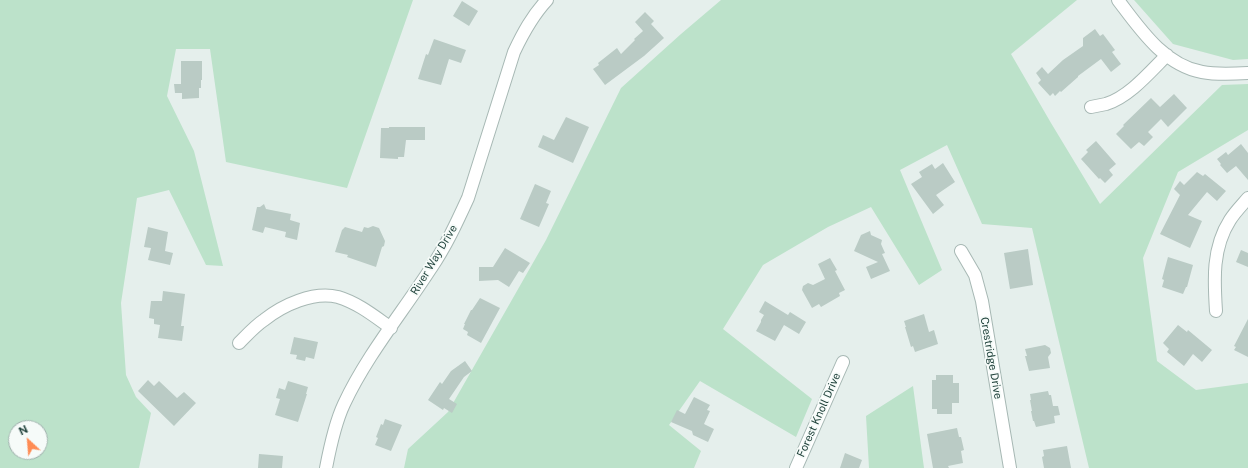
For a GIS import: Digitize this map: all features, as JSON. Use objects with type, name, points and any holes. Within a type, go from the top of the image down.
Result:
[{"type":"street","name":"River Way Drive","points":[[326,468],[343,405],[357,379],[432,267],[458,220],[468,198],[514,52],[532,18],[547,0]]},
{"type":"street","points":[[1118,0],[1145,34],[1166,55],[1192,69],[1202,72],[1223,74],[1248,73]]},
{"type":"street","points":[[1091,107],[1107,104],[1119,98],[1133,87],[1166,55]]},
{"type":"street","points":[[1216,311],[1214,277],[1218,247],[1230,220],[1248,198]]},
{"type":"street","name":"Crestridge Drive","points":[[962,251],[975,275],[982,301],[1010,468]]},
{"type":"street","points":[[239,343],[263,320],[279,309],[311,297],[337,297],[353,303],[391,328]]},
{"type":"street","name":"Forest Knoll Drive","points":[[796,468],[843,362]]},
{"type":"green space","points":[[0,0],[413,0],[347,188],[226,162],[210,49],[176,49],[167,96],[194,151],[223,266],[206,265],[169,190],[137,198],[121,303],[126,375],[136,397],[151,413],[139,468],[0,468]]},
{"type":"green space","points":[[721,0],[1077,0],[1011,54],[1100,204],[1222,85],[1248,84],[1248,130],[1178,172],[1143,258],[1157,361],[1196,390],[1248,383],[1248,468],[1089,468],[1032,228],[982,224],[947,145],[900,170],[942,270],[919,285],[871,207],[828,227],[763,265],[723,329],[812,399],[796,437],[700,381],[669,425],[701,451],[694,468],[404,468],[408,449],[448,412],[546,240],[621,88]]},
{"type":"green space","points":[[1134,0],[1248,0],[1248,59],[1233,60],[1173,44]]},
{"type":"green space","points":[[913,386],[924,468],[869,468],[866,416]]},
{"type":"building","points":[[462,1],[478,11],[469,26],[453,16]]},
{"type":"building","points":[[645,12],[654,21],[651,24],[664,38],[644,56],[605,85],[593,69],[599,65],[598,63],[617,48],[621,54],[635,40],[634,39],[643,31],[635,22]]},
{"type":"building","points":[[1095,29],[1100,36],[1103,34],[1115,50],[1112,52],[1121,64],[1111,72],[1101,59],[1078,76],[1061,92],[1060,91],[1055,96],[1053,93],[1050,96],[1038,83],[1041,80],[1036,73],[1042,67],[1048,74],[1063,60],[1083,46],[1083,38]]},
{"type":"building","points":[[434,39],[466,50],[461,63],[449,59],[441,85],[418,79],[426,54],[428,55]]},
{"type":"building","points":[[181,61],[202,61],[202,80],[201,88],[199,88],[199,98],[182,99],[182,93],[175,93],[174,84],[181,84]]},
{"type":"building","points":[[1174,94],[1187,108],[1168,127],[1161,119],[1148,132],[1153,137],[1144,146],[1139,142],[1131,149],[1116,134],[1124,126],[1123,125],[1151,98],[1160,107]]},
{"type":"building","points":[[566,117],[589,127],[573,163],[538,147],[543,135],[554,140]]},
{"type":"building","points":[[425,127],[425,140],[406,140],[404,157],[398,157],[398,159],[380,158],[381,128]]},
{"type":"building","points":[[1096,141],[1116,164],[1109,170],[1113,175],[1105,183],[1100,178],[1099,179],[1081,159],[1088,152],[1086,150]]},
{"type":"building","points":[[1241,144],[1248,153],[1248,180],[1236,166],[1227,173],[1217,159],[1226,152],[1228,155]]},
{"type":"building","points":[[943,163],[955,182],[936,195],[944,205],[933,214],[911,184],[922,177],[919,172],[932,164],[935,169]]},
{"type":"building","points":[[1197,172],[1203,176],[1205,174],[1226,191],[1217,201],[1207,192],[1188,215],[1202,221],[1190,248],[1160,234],[1180,195],[1174,189],[1180,181],[1184,185]]},
{"type":"building","points":[[535,184],[551,191],[546,203],[549,204],[539,227],[520,219]]},
{"type":"building","points":[[264,204],[266,209],[291,214],[290,220],[300,223],[297,240],[285,237],[286,232],[265,227],[263,233],[252,230],[257,207]]},
{"type":"building","points":[[373,226],[379,228],[385,241],[376,267],[347,257],[348,255],[335,252],[342,230],[345,227],[362,232],[364,227],[368,228]]},
{"type":"building","points":[[148,227],[168,232],[165,251],[173,253],[170,265],[148,260],[151,248],[144,247]]},
{"type":"building","points":[[870,231],[871,235],[882,240],[881,244],[885,253],[882,254],[890,271],[871,279],[866,267],[878,262],[854,251],[861,235]]},
{"type":"building","points":[[505,248],[530,263],[523,273],[519,271],[509,287],[498,280],[479,281],[479,267],[493,267]]},
{"type":"building","points":[[1028,249],[1033,285],[1010,289],[1004,253]]},
{"type":"building","points":[[1241,250],[1248,253],[1248,267],[1236,262]]},
{"type":"building","points":[[1168,257],[1193,265],[1187,287],[1183,294],[1162,287],[1164,280],[1162,279]]},
{"type":"building","points":[[830,258],[837,270],[835,271],[845,290],[839,293],[840,296],[821,307],[819,304],[812,308],[802,290],[803,286],[808,283],[813,285],[825,279],[818,264]]},
{"type":"building","points":[[163,291],[185,294],[181,326],[184,326],[182,341],[158,338],[160,325],[154,324],[154,319],[149,318],[151,301],[162,301]]},
{"type":"building","points":[[480,298],[500,308],[481,343],[467,335],[468,332],[463,329],[471,310]]},
{"type":"building","points":[[765,301],[788,315],[790,312],[806,322],[799,334],[784,325],[775,341],[756,331],[764,315],[759,312]]},
{"type":"building","points":[[924,314],[929,332],[934,330],[938,344],[915,352],[913,346],[911,347],[904,321]]},
{"type":"building","points":[[1248,319],[1248,357],[1234,350],[1236,347],[1234,346]]},
{"type":"building","points":[[1178,325],[1187,332],[1188,330],[1212,350],[1202,362],[1193,354],[1184,366],[1167,352],[1169,349],[1163,343]]},
{"type":"building","points":[[294,337],[318,342],[314,359],[306,357],[305,361],[296,359],[297,355],[290,354]]},
{"type":"building","points":[[1045,345],[1050,348],[1051,353],[1048,357],[1050,368],[1029,371],[1025,356],[1027,356],[1025,349]]},
{"type":"building","points":[[465,361],[472,371],[464,377],[449,399],[457,404],[452,413],[444,408],[443,410],[428,400],[440,382],[442,384],[451,371]]},
{"type":"building","points":[[936,375],[953,375],[953,383],[959,383],[959,403],[952,403],[952,414],[937,414],[937,409],[932,409],[932,380],[936,380]]},
{"type":"building","points":[[148,380],[154,386],[159,381],[177,398],[184,392],[196,403],[174,426],[138,391]]},
{"type":"building","points":[[288,381],[308,387],[298,422],[275,415],[280,399],[276,398],[279,388],[285,390]]},
{"type":"building","points":[[1048,391],[1049,395],[1051,395],[1053,406],[1058,406],[1060,415],[1054,416],[1055,423],[1036,427],[1031,411],[1030,394]]},
{"type":"building","points":[[694,397],[710,405],[707,410],[710,411],[704,424],[714,429],[708,442],[693,435],[692,431],[671,422],[677,410],[685,414]]},
{"type":"building","points":[[385,419],[402,425],[391,451],[375,445],[378,438],[376,437],[381,424],[383,425]]},
{"type":"building","points":[[957,428],[964,450],[961,451],[963,463],[948,466],[949,468],[933,468],[927,434]]},
{"type":"building","points":[[1067,446],[1071,468],[1044,468],[1042,457],[1044,456],[1043,450]]},
{"type":"building","points":[[845,453],[862,460],[859,468],[840,468]]},
{"type":"building","points":[[259,454],[283,456],[282,468],[258,468]]}]
